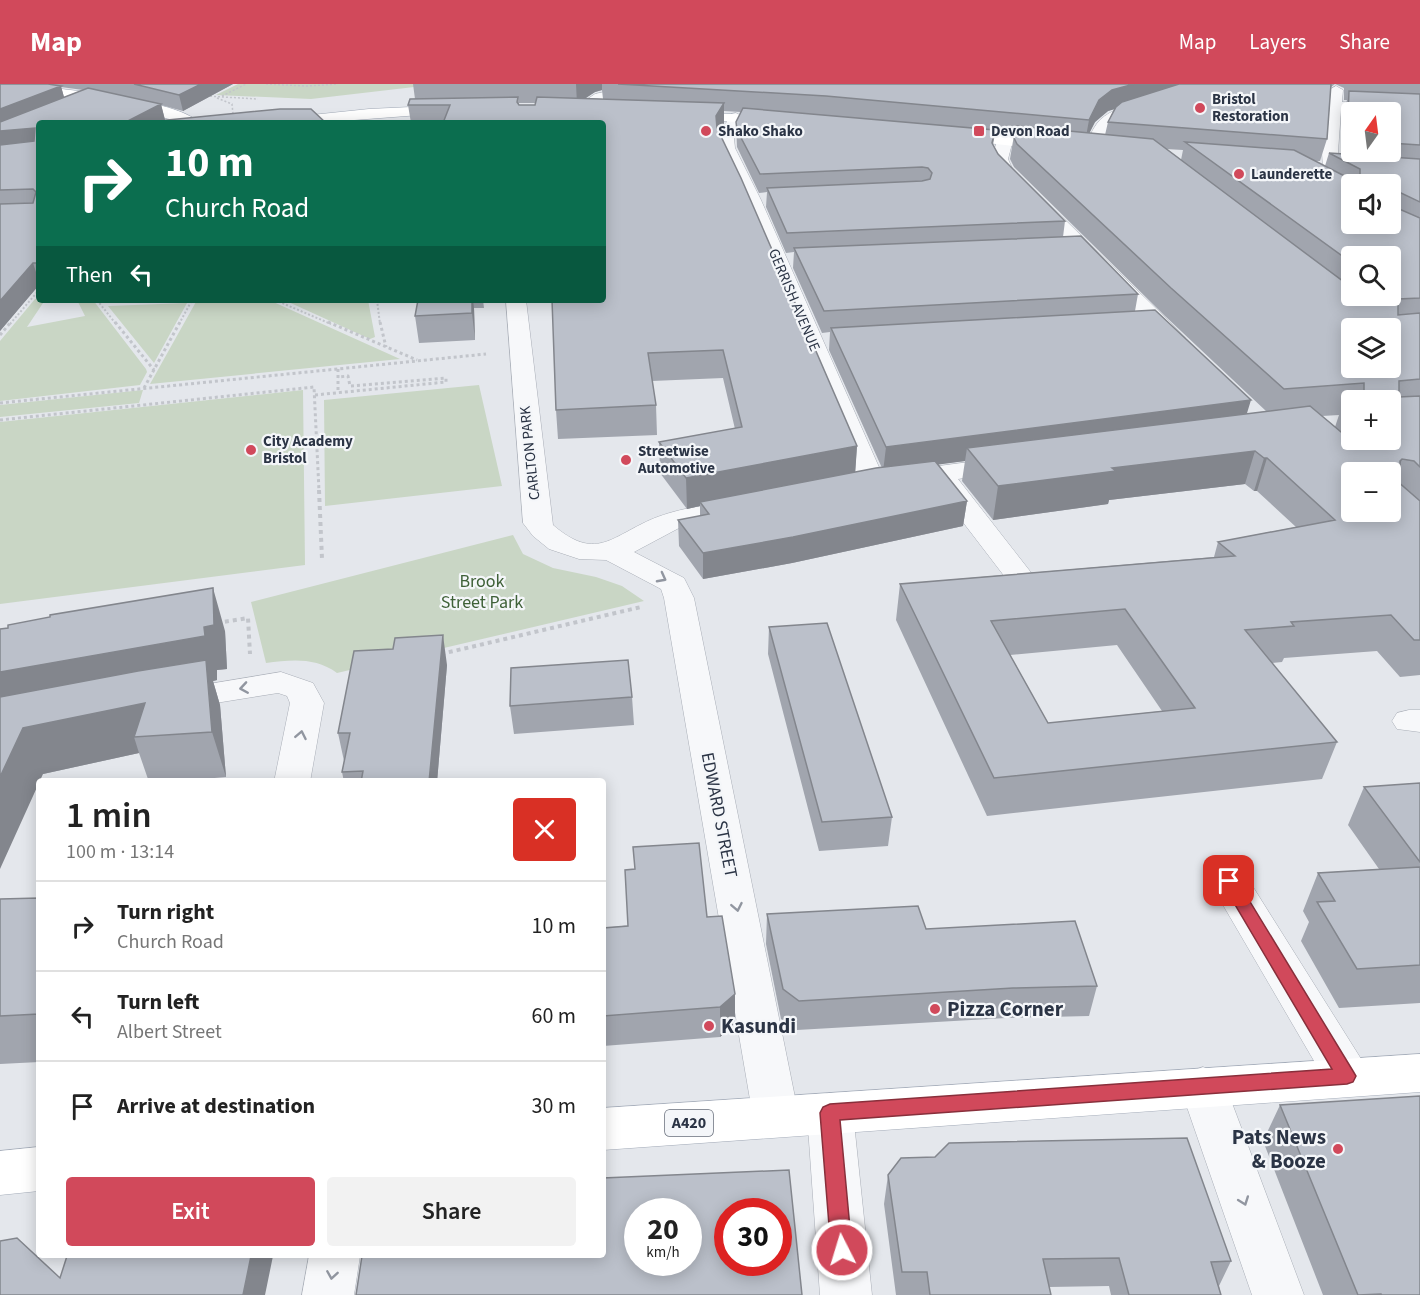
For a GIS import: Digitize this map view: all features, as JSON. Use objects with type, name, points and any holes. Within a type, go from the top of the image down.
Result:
[{"type":"main road","points":[[25,89],[149,109],[188,120]]},
{"type":"main road","points":[[302,120],[369,113],[466,109]]},
{"type":"main road","points":[[572,110],[609,111]]},
{"type":"main road","points":[[666,114],[803,123]]},
{"type":"main road","points":[[928,133],[1113,151]]},
{"type":"main road","points":[[1311,169],[1336,170]]},
{"type":"main road","name":"A420","points":[[606,1129],[1347,1076],[1420,1073]]},
{"type":"main road","points":[[0,1173],[36,1169]]},
{"type":"street","points":[[60,111],[104,84]]},
{"type":"street","points":[[572,110],[600,97],[657,84]]},
{"type":"street","points":[[1191,84],[1197,84]]},
{"type":"street","points":[[1081,148],[1105,123],[1120,116],[1180,98],[1197,84]]},
{"type":"street","points":[[1336,170],[1330,152],[1335,98],[1420,109]]},
{"type":"street","name":"GERRISH AVENUE","points":[[736,117],[726,138],[727,148],[813,342],[862,485],[940,474]]},
{"type":"street","points":[[1005,140],[1000,159],[1005,170],[1191,355]]},
{"type":"street","points":[[752,200],[775,199]]},
{"type":"street","points":[[1060,249],[1084,248]]},
{"type":"street","points":[[777,261],[801,260]]},
{"type":"street","name":"CARLTON PARK","points":[[516,303],[537,523],[543,533],[556,543],[579,549],[610,551]]},
{"type":"street","points":[[1132,323],[1156,322]]},
{"type":"street","points":[[813,342],[836,340]]},
{"type":"street","points":[[1018,575],[940,474],[1034,461]]},
{"type":"street","points":[[610,551],[666,523],[747,507]]},
{"type":"street","points":[[610,551],[674,584],[679,598]]},
{"type":"street","name":"EDWARD STREET","points":[[679,598],[776,1117]]},
{"type":"street","points":[[141,706],[281,682],[301,690],[307,703],[293,778]]},
{"type":"street","points":[[1229,881],[1347,1076]]},
{"type":"street","points":[[1203,1087],[1278,1295]]},
{"type":"street","points":[[830,1113],[846,1295]]},
{"type":"street","points":[[328,1295],[335,1258]]},
{"type":"path","points":[[221,97],[246,84]]},
{"type":"path","points":[[266,84],[323,86],[338,84]]},
{"type":"path","points":[[201,96],[267,99]]},
{"type":"path","points":[[213,96],[232,104],[233,114]]},
{"type":"path","points":[[0,335],[36,293]]},
{"type":"path","points":[[99,303],[154,370]]},
{"type":"path","points":[[144,388],[190,303]]},
{"type":"path","points":[[282,303],[418,361]]},
{"type":"path","points":[[377,303],[386,348]]},
{"type":"path","points":[[0,403],[488,354]]},
{"type":"path","points":[[338,369],[338,393]]},
{"type":"path","points":[[315,395],[446,382],[446,378],[350,386],[348,376],[338,377]]},
{"type":"path","points":[[0,420],[315,387],[322,559]]},
{"type":"path","points":[[434,656],[679,598]]},
{"type":"path","points":[[212,623],[248,618],[251,686]]},
{"type":"green space","points":[[238,84],[440,84],[311,99],[216,95]]},
{"type":"green space","points":[[35,299],[36,303],[43,303],[27,327],[85,316],[78,303],[95,303],[147,372],[140,385],[0,401],[0,341]]},
{"type":"green space","points":[[187,303],[154,363],[108,306]]},
{"type":"green space","points":[[195,303],[276,303],[400,359],[150,384]]},
{"type":"green space","points":[[291,303],[369,303],[375,337],[370,339]]},
{"type":"green space","points":[[479,385],[502,486],[325,506],[324,400]]},
{"type":"green space","points":[[143,390],[139,403],[0,417],[0,405]]},
{"type":"green space","points":[[303,390],[305,565],[0,604],[0,422]]},
{"type":"green space","name":"Brook Street Park","points":[[513,535],[523,554],[553,568],[596,577],[622,586],[644,601],[337,673],[311,662],[266,663],[251,602]]},
{"type":"building","points":[[0,84],[48,84],[61,86],[0,109]]},
{"type":"building","points":[[134,84],[201,84],[179,95]]},
{"type":"building","points":[[618,84],[1134,84],[1112,90],[1099,100],[1089,120],[826,96]]},
{"type":"building","points":[[1179,84],[1331,84],[1327,139],[1108,122],[1116,107],[1122,102]]},
{"type":"building","points":[[88,88],[161,104],[130,120],[36,120],[36,192],[33,189],[0,190],[0,145],[34,141],[35,128],[0,131],[0,122]]},
{"type":"building","points":[[1349,91],[1420,94],[1420,145],[1401,144],[1401,102],[1349,102]]},
{"type":"building","points":[[518,97],[519,105],[535,105],[537,97],[724,103],[716,116],[717,128],[741,178],[857,446],[686,478],[659,442],[742,427],[723,350],[648,353],[656,405],[556,410],[552,303],[606,303],[606,120],[444,120],[450,105],[408,105],[410,99]]},
{"type":"building","points":[[743,108],[995,130],[992,143],[998,154],[1065,221],[787,233],[767,188],[922,181],[930,179],[932,173],[928,168],[922,167],[760,174],[737,130],[736,122]]},
{"type":"building","points":[[280,109],[311,109],[323,120],[168,120]]},
{"type":"building","points":[[1016,126],[1153,139],[1341,280],[1341,306],[1398,306],[1398,315],[1420,313],[1420,379],[1399,381],[1399,390],[1364,390],[1364,383],[1284,389],[1171,288],[1017,144],[1013,136]]},
{"type":"building","points":[[1185,142],[1294,150],[1341,174],[1341,234],[1401,234],[1401,210],[1420,218],[1420,298],[1401,299],[1401,246],[1341,246],[1341,255]]},
{"type":"building","points":[[1329,153],[1341,154],[1341,159]]},
{"type":"building","points":[[1401,158],[1420,159],[1420,202],[1401,193],[1401,174],[1360,174],[1360,169],[1346,162],[1401,162]]},
{"type":"building","points":[[36,192],[36,263],[33,263],[0,301],[0,204],[33,203]]},
{"type":"building","points":[[1081,236],[1138,294],[824,311],[794,248]]},
{"type":"building","points":[[417,303],[472,303],[472,313],[415,316]]},
{"type":"building","points":[[1155,310],[1251,400],[886,447],[831,328]]},
{"type":"building","points":[[1420,396],[1420,467],[1414,461],[1402,459],[1400,462],[1341,462],[1341,522],[1401,522],[1401,484],[1420,501],[1420,640],[1414,640],[1391,615],[1291,622],[1294,626],[1245,630],[1337,742],[994,778],[900,584],[1235,556],[1218,542],[1335,520],[1267,458],[1255,451],[1112,468],[1116,471],[998,486],[967,448],[1310,406],[1341,432],[1341,450],[1401,450],[1401,397]],"holes":[[[1125,609],[1195,708],[1048,723],[991,621]]]},
{"type":"building","points":[[935,461],[967,501],[703,553],[678,520],[709,514],[700,502],[876,468]]},
{"type":"building","points":[[213,588],[214,625],[204,627],[205,636],[0,672],[0,629],[8,628],[8,625],[50,617],[50,615]]},
{"type":"building","points":[[827,623],[892,817],[822,822],[769,627]]},
{"type":"building","points":[[443,635],[429,778],[362,778],[363,771],[342,772],[350,733],[338,733],[354,651],[393,649],[395,638]]},
{"type":"building","points":[[206,660],[212,732],[134,737],[145,703],[23,728],[0,777],[0,697]]},
{"type":"building","points":[[628,660],[632,697],[510,706],[511,668]]},
{"type":"building","points":[[1420,783],[1420,862],[1364,787]]},
{"type":"building","points":[[699,843],[707,917],[722,916],[735,994],[720,1007],[606,1016],[606,928],[628,926],[625,870],[635,869],[633,847]]},
{"type":"building","points":[[1420,867],[1420,965],[1357,969],[1317,902],[1335,901],[1318,873]]},
{"type":"building","points":[[36,898],[36,1014],[0,1016],[0,899]]},
{"type":"building","points":[[918,906],[926,929],[1075,921],[1097,986],[1013,988],[799,1001],[783,989],[767,914]]},
{"type":"building","points":[[1420,1096],[1420,1295],[1358,1295],[1280,1105]]},
{"type":"building","points":[[1187,1138],[1231,1261],[1211,1262],[1221,1295],[1129,1295],[1119,1258],[1043,1259],[1051,1295],[930,1295],[927,1272],[902,1272],[888,1175],[901,1158],[935,1157],[949,1143]]},
{"type":"building","points":[[789,1170],[792,1198],[714,1198],[714,1276],[792,1276],[792,1199],[802,1295],[356,1295],[362,1258],[606,1258],[606,1178]]},
{"type":"building","points":[[17,1238],[60,1278],[66,1258],[251,1258],[243,1295],[0,1295],[0,1241]]},
{"type":"place","name":"Bristol Restoration","points":[[1200,108]]},
{"type":"place","name":"Shako Shako","points":[[706,131]]},
{"type":"place","name":"Devon Road","points":[[979,131]]},
{"type":"place","name":"Launderette","points":[[1239,174]]},
{"type":"place","name":"City Academy Bristol","points":[[251,450]]},
{"type":"place","name":"Streetwise Automotive","points":[[626,460]]},
{"type":"place","name":"Pizza Corner","points":[[935,1009]]},
{"type":"place","name":"Kasundi","points":[[709,1026]]},
{"type":"place","name":"Pats News & Booze","points":[[1338,1149]]},
{"type":"route","points":[[842,1250],[830,1113],[1347,1076],[1229,881]]}]
